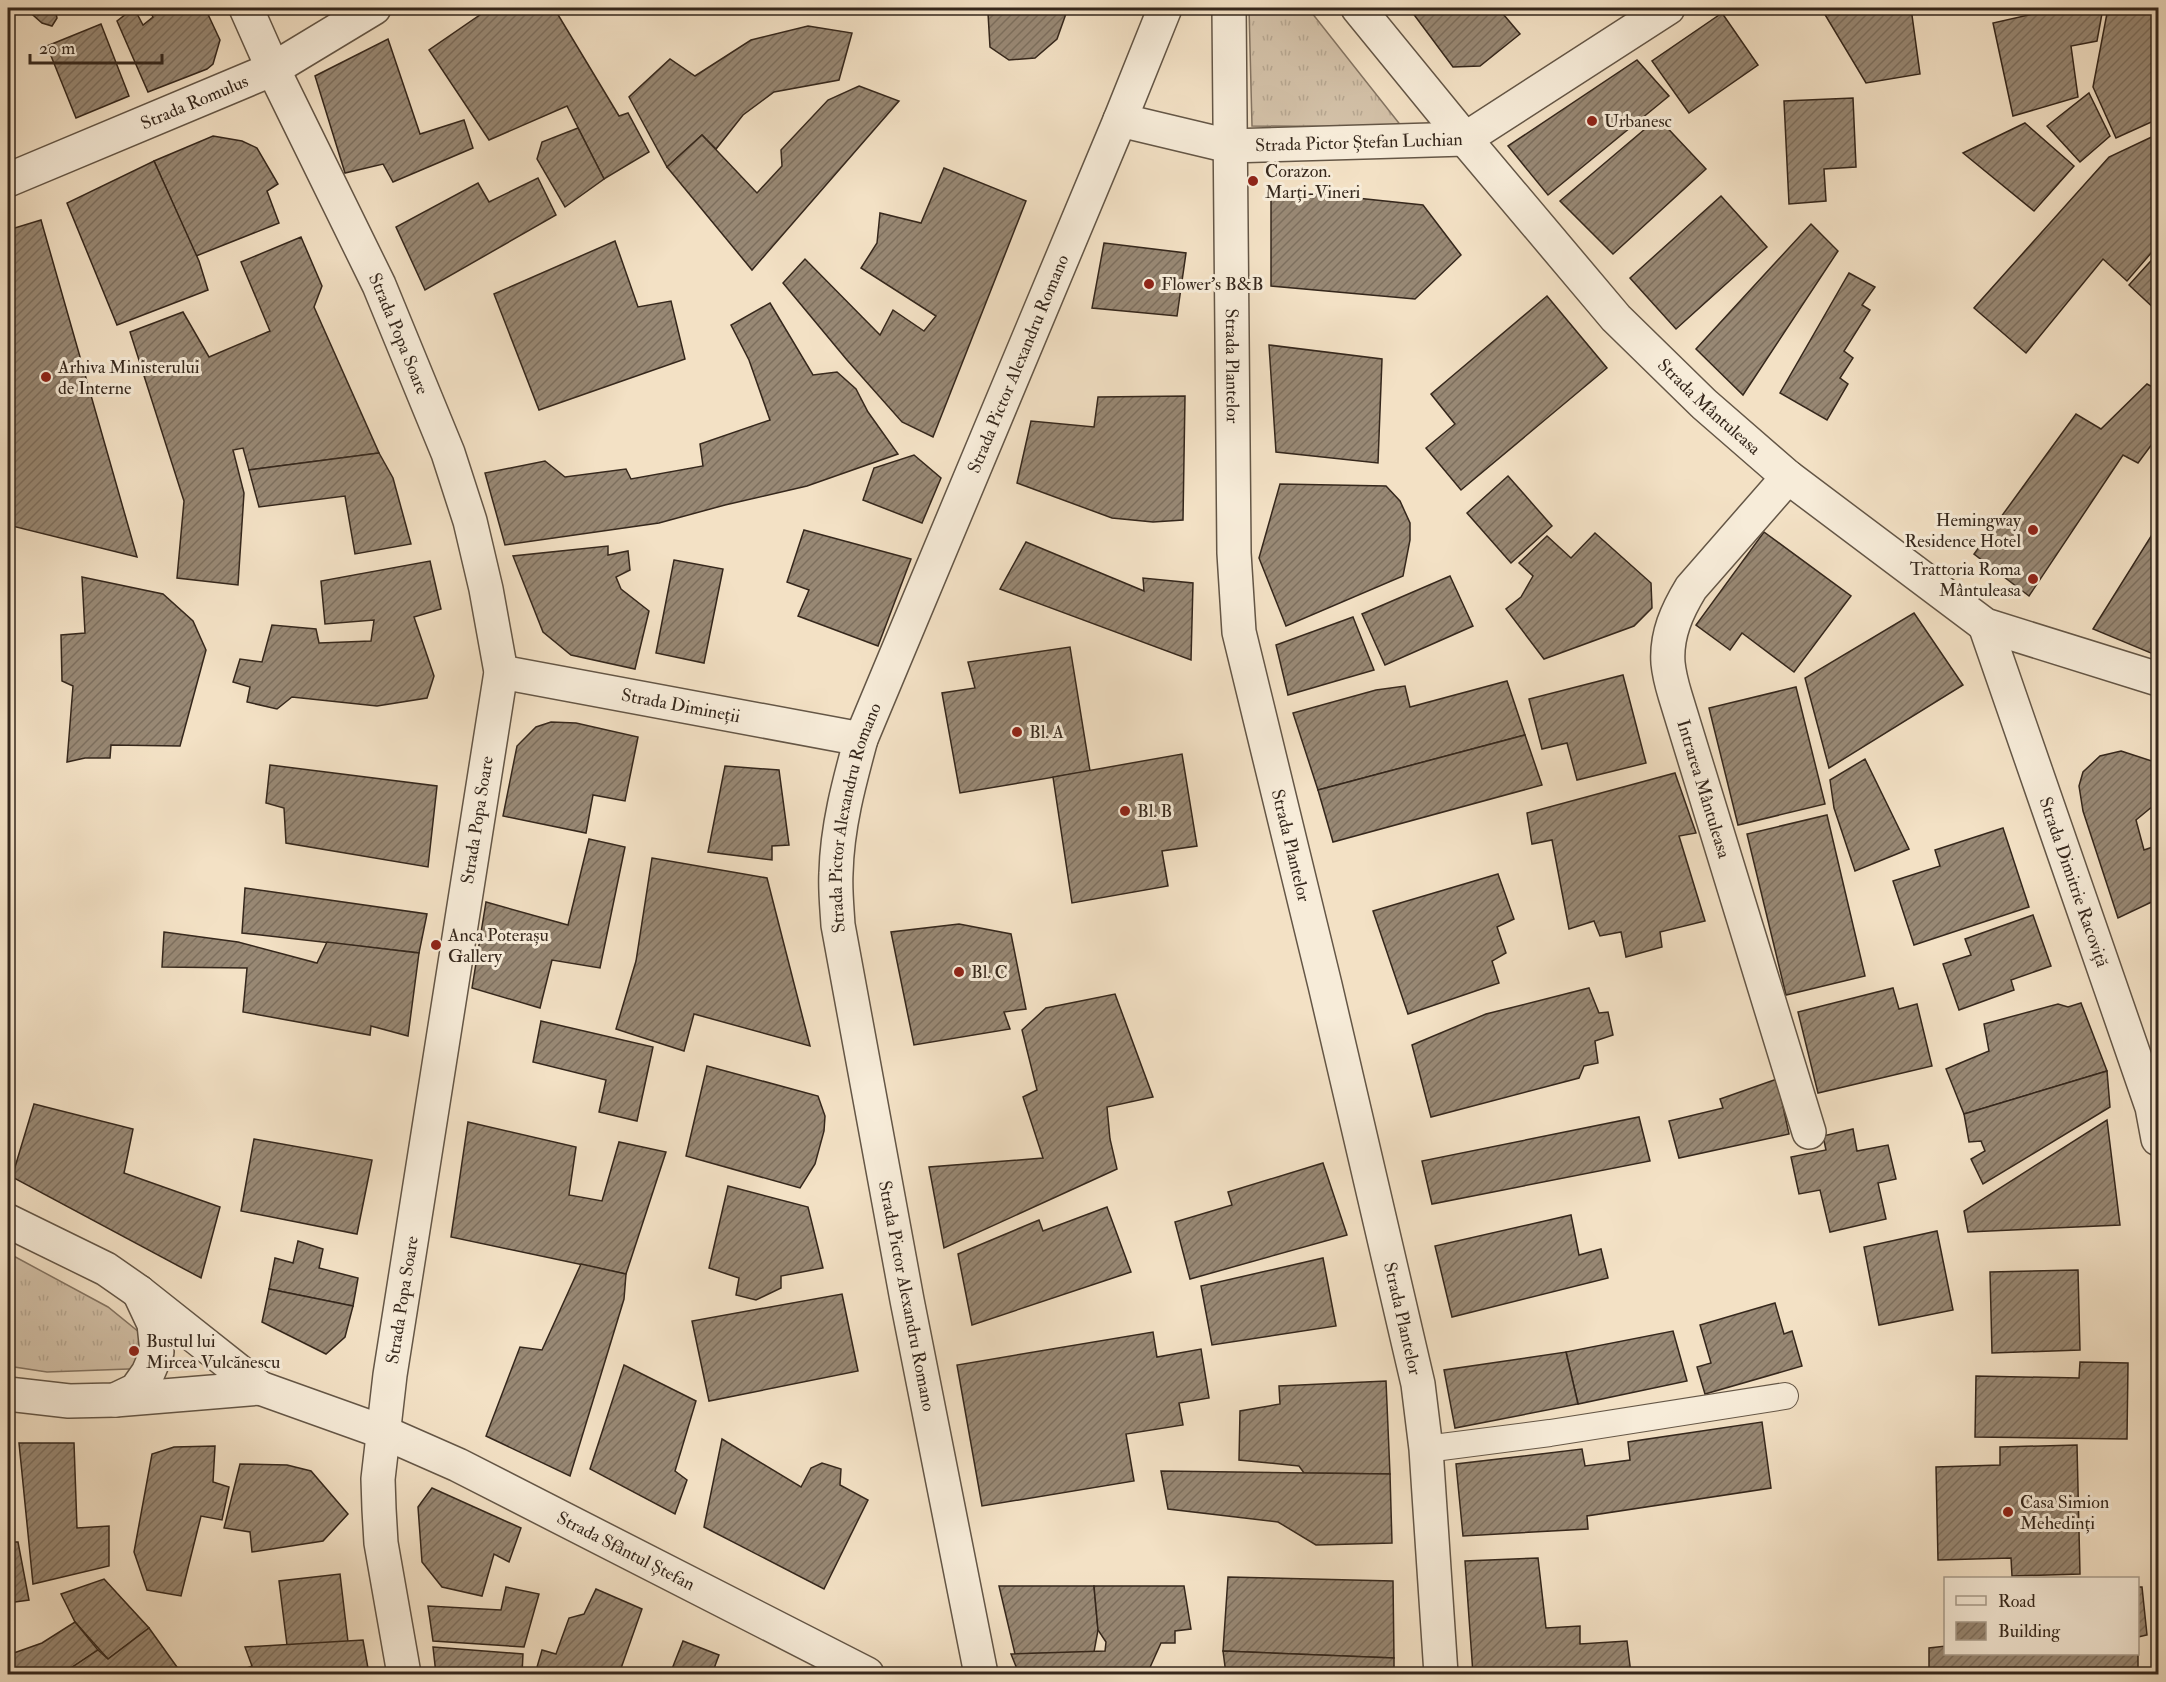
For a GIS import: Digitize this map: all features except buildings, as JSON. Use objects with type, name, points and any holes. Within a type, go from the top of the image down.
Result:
[{"type":"street","name":"Strada Popa Soare","points":[[246,8],[273,69],[379,285],[448,453],[486,588],[501,672],[392,1363],[378,1479],[381,1543],[404,1674]]},
{"type":"street","name":"Strada Romulus","points":[[8,180],[273,69],[374,8]]},
{"type":"street","name":"Strada Pictor Alexandru Romano","points":[[981,1674],[907,1300],[838,925],[836,873],[839,830],[861,739],[1165,8]]},
{"type":"street","name":"Strada Plantelor","points":[[1229,8],[1234,553],[1239,632],[1326,985],[1418,1384],[1426,1449],[1441,1674]]},
{"type":"street","name":"Strada Mântuleasa","points":[[1358,8],[1616,318],[1704,404],[1788,477],[1985,625],[2158,679]]},
{"type":"street","name":"Strada Pictor Ștefan Luchian","points":[[1120,120],[1229,146],[1465,139],[1668,8]]},
{"type":"street","name":"Intrarea Mântuleasa","points":[[1788,477],[1687,595],[1678,609],[1670,634],[1668,663],[1675,695],[1809,1132]]},
{"type":"street","name":"Strada Dimitrie Racoviță","points":[[1985,625],[2148,1096],[2158,1139]]},
{"type":"street","name":"Strada Dimineții","points":[[501,672],[861,739]]},
{"type":"street","points":[[8,1221],[106,1269],[139,1292],[260,1388]]},
{"type":"street","points":[[115,1400],[136,1390],[148,1373],[157,1352],[154,1324],[139,1292]]},
{"type":"street","name":"Strada Sfântul Ștefan","points":[[260,1388],[383,1432],[467,1469],[867,1674]]},
{"type":"street","points":[[8,1394],[69,1401],[115,1400],[260,1388]]},
{"type":"lane","points":[[1426,1449],[1785,1396]]},
{"type":"green space","points":[[1249,8],[1308,8],[1402,127],[1252,126]]},
{"type":"green space","points":[[8,1253],[108,1307],[182,1367],[47,1372],[8,1366]]},
{"type":"place","name":"Urbanesc","points":[[1592,121]]},
{"type":"place","name":"Corazon. Marți-Vineri","points":[[1253,181]]},
{"type":"place","name":"Flower's B&B","points":[[1149,284]]},
{"type":"place","name":"Arhiva Ministerului de Interne","points":[[46,377]]},
{"type":"place","name":"Hemingway Residence Hotel","points":[[2033,530]]},
{"type":"place","name":"Trattoria Roma Mântuleasa","points":[[2033,579]]},
{"type":"place","name":"Bl. A","points":[[1017,732]]},
{"type":"place","name":"Bl. B","points":[[1125,811]]},
{"type":"place","name":"Anca Poterașu Gallery","points":[[436,945]]},
{"type":"place","name":"Bl. C","points":[[959,972]]},
{"type":"place","name":"Bustul lui Mircea Vulcănescu","points":[[134,1351]]},
{"type":"place","name":"Casa Simion Mehedinți","points":[[2008,1512]]}]
